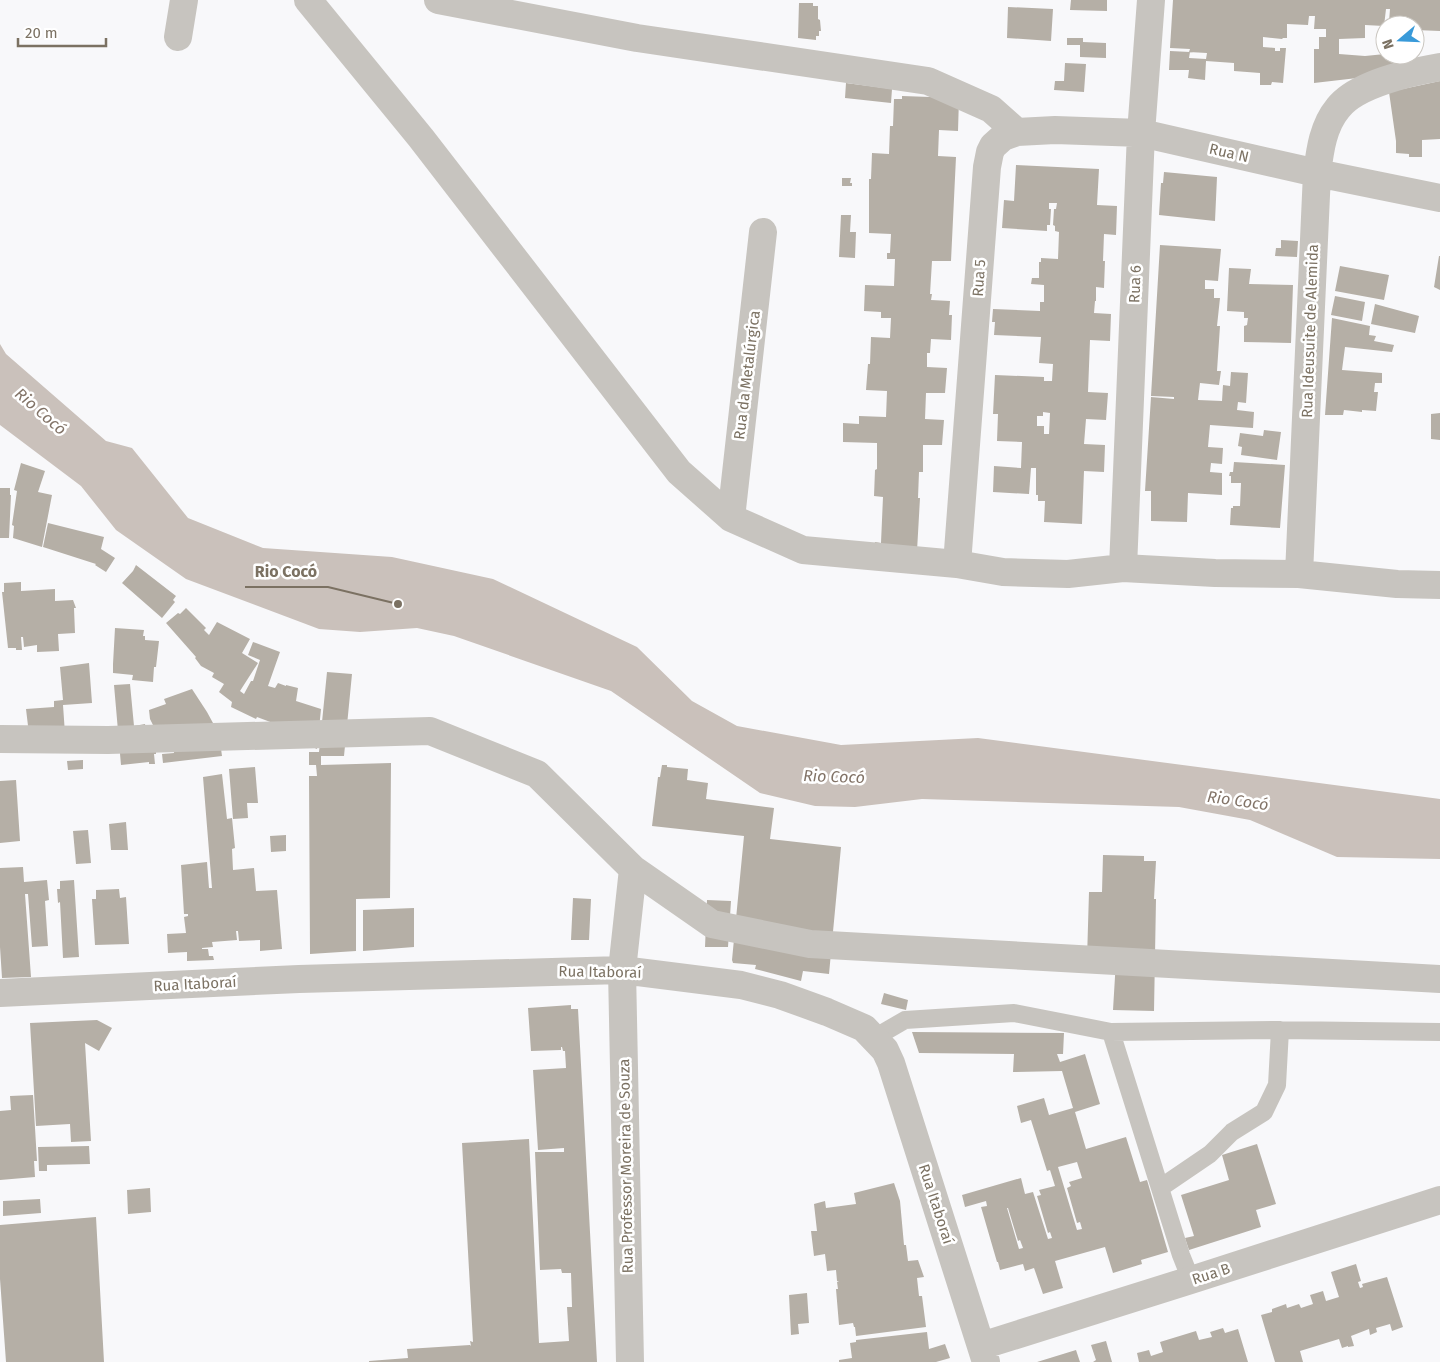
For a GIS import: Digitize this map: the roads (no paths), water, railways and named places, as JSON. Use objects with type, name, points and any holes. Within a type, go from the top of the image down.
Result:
[{"type":"street","points":[[178,36],[184,0]]},
{"type":"street","points":[[308,0],[421,138],[679,472],[730,518],[803,550],[957,564],[1003,572],[1068,574],[1123,568],[1216,573],[1299,574],[1397,584],[1440,585]]},
{"type":"street","points":[[438,0],[637,38],[928,81],[991,109],[1017,132]]},
{"type":"street","name":"Rua 6","points":[[1123,568],[1141,133],[1151,0]]},
{"type":"street","name":"Rua Ideusuite de Alemida","points":[[1299,574],[1317,173],[1323,137],[1336,110],[1350,97],[1401,75],[1440,67]]},
{"type":"street","name":"Rua 5","points":[[957,564],[987,166],[990,152],[1003,137],[1017,132],[1055,130],[1141,133]]},
{"type":"street","name":"Rua N","points":[[1141,133],[1317,173],[1440,198]]},
{"type":"street","name":"Rua da Metalúrgica","points":[[730,518],[763,232]]},
{"type":"street","points":[[0,739],[108,740],[430,731],[537,774],[634,869],[712,924],[810,944],[1440,979]]},
{"type":"street","name":"Rua Professor Moreira de Souza","points":[[630,1362],[622,970],[634,869]]},
{"type":"street","name":"Rua Itaboraí","points":[[0,993],[299,979],[622,970],[741,985],[780,995],[827,1012],[864,1028],[885,1050],[891,1062],[983,1354]]},
{"type":"street","name":"Rua B","points":[[983,1354],[1191,1280],[1440,1200]]},
{"type":"lane","points":[[874,1038],[906,1020],[1014,1014],[1111,1032],[1280,1030],[1440,1032]]},
{"type":"lane","points":[[1160,1188],[1210,1154],[1232,1132],[1264,1112],[1277,1085],[1280,1030]]},
{"type":"lane","points":[[1111,1032],[1181,1254],[1191,1280]]},
{"type":"water","name":"Rio Cocó","points":[[0,344],[6,354],[106,441],[132,448],[188,518],[263,548],[392,557],[493,579],[637,647],[692,701],[737,726],[841,745],[978,738],[1440,799],[1440,859],[1337,857],[1250,820],[1179,807],[922,799],[855,807],[815,806],[760,793],[611,691],[454,636],[417,628],[360,632],[319,629],[186,579],[116,530],[81,486],[0,425]]},
{"type":"place","name":"Rio Cocó","points":[[398,604]]}]
